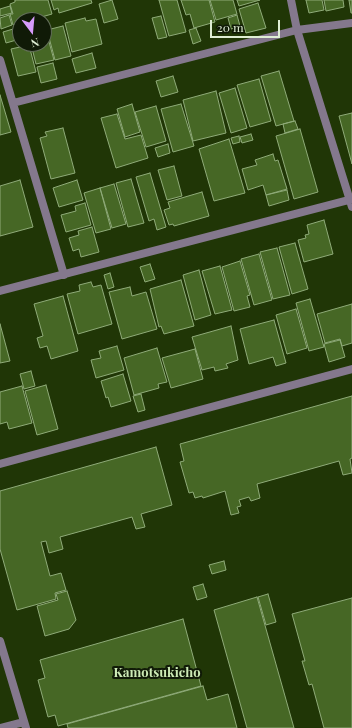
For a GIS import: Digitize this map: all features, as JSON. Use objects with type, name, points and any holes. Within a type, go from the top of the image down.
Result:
[{"type":"street","points":[[0,291],[351,202],[297,30],[291,0]]},
{"type":"street","points":[[13,103],[297,30],[352,22]]},
{"type":"street","points":[[0,60],[64,275]]},
{"type":"street","points":[[0,464],[352,369]]},
{"type":"street","points":[[0,640],[25,725],[0,728]]},
{"type":"building","points":[[15,0],[48,0],[51,12],[12,12],[10,4],[15,2]]},
{"type":"building","points":[[51,0],[91,0],[92,3],[59,13],[58,8],[54,10]]},
{"type":"building","points":[[112,0],[118,19],[104,23],[99,4]]},
{"type":"building","points":[[159,0],[177,0],[186,32],[169,36]]},
{"type":"building","points":[[181,0],[209,0],[215,22],[194,28],[190,14],[186,15]]},
{"type":"building","points":[[210,0],[233,0],[237,14],[216,20]]},
{"type":"building","points":[[237,0],[260,0],[239,6]]},
{"type":"building","points":[[306,0],[322,0],[324,10],[309,13]]},
{"type":"building","points":[[324,0],[343,0],[344,7],[326,11]]},
{"type":"building","points":[[349,0],[352,0],[352,13],[351,13]]},
{"type":"building","points":[[258,3],[266,28],[246,33],[239,9]]},
{"type":"building","points":[[10,6],[12,13],[0,16],[0,9]]},
{"type":"building","points":[[9,15],[12,25],[1,29],[0,18]]},
{"type":"building","points":[[237,15],[240,26],[231,29],[228,18]]},
{"type":"building","points":[[161,16],[167,37],[158,39],[152,18]]},
{"type":"building","points":[[85,18],[86,21],[96,19],[102,44],[72,52],[65,23]]},
{"type":"building","points":[[63,26],[71,56],[55,60],[52,49],[52,29]]},
{"type":"building","points":[[196,28],[201,41],[193,44],[189,30]]},
{"type":"building","points":[[12,29],[12,41],[6,43],[3,32]]},
{"type":"building","points":[[11,49],[12,52],[31,52],[36,72],[18,76]]},
{"type":"building","points":[[33,52],[52,52],[54,60],[36,64]]},
{"type":"building","points":[[92,53],[96,68],[76,73],[72,59]]},
{"type":"building","points":[[53,63],[57,79],[41,83],[37,67]]},
{"type":"building","points":[[279,71],[294,121],[276,126],[261,76]]},
{"type":"building","points":[[173,76],[178,92],[161,97],[156,81]]},
{"type":"building","points":[[259,79],[271,121],[250,127],[237,85]]},
{"type":"building","points":[[235,88],[247,128],[231,133],[219,93]]},
{"type":"building","points":[[216,91],[226,133],[193,141],[183,100]]},
{"type":"building","points":[[0,95],[11,132],[0,135]]},
{"type":"building","points":[[132,104],[140,132],[125,137],[117,109]]},
{"type":"building","points":[[181,104],[194,146],[173,152],[161,109]]},
{"type":"building","points":[[156,106],[166,141],[146,147],[135,112]]},
{"type":"building","points":[[352,113],[352,164],[339,116]]},
{"type":"building","points":[[117,114],[125,139],[141,135],[148,158],[116,168],[101,118]]},
{"type":"building","points":[[295,121],[298,129],[285,133],[283,124]]},
{"type":"building","points":[[63,128],[75,173],[51,179],[40,138],[47,136],[45,132]]},
{"type":"building","points":[[300,129],[318,192],[294,199],[276,136]]},
{"type":"building","points":[[251,134],[253,140],[242,143],[240,137]]},
{"type":"building","points":[[239,136],[240,142],[233,144],[231,138]]},
{"type":"building","points":[[229,139],[245,193],[214,201],[199,149]]},
{"type":"building","points":[[168,144],[170,153],[158,157],[155,148]]},
{"type":"building","points":[[273,154],[275,161],[278,160],[287,189],[266,195],[263,185],[248,190],[242,169],[257,165],[255,160]]},
{"type":"building","points":[[174,166],[182,196],[167,200],[158,170]]},
{"type":"building","points":[[150,173],[166,227],[157,230],[154,219],[149,221],[136,177]]},
{"type":"building","points":[[131,179],[144,223],[128,227],[116,183]]},
{"type":"building","points":[[20,180],[33,227],[0,236],[0,186]]},
{"type":"building","points":[[77,180],[83,200],[59,207],[53,188]]},
{"type":"building","points":[[114,184],[126,224],[112,228],[100,188]]},
{"type":"building","points":[[100,188],[111,229],[96,233],[84,193]]},
{"type":"building","points":[[287,190],[289,200],[269,206],[266,195]]},
{"type":"building","points":[[202,192],[209,216],[174,226],[173,224],[169,225],[164,210],[170,208],[168,202]]},
{"type":"building","points":[[85,203],[91,225],[66,232],[61,215],[76,211],[75,206]]},
{"type":"building","points":[[324,220],[333,254],[304,262],[298,240],[306,238],[305,235],[309,234],[307,225]]},
{"type":"building","points":[[92,227],[99,252],[81,257],[79,249],[73,251],[69,238],[79,235],[78,231]]},
{"type":"building","points":[[295,243],[308,289],[292,294],[279,247]]},
{"type":"building","points":[[277,248],[290,295],[273,299],[260,252]]},
{"type":"building","points":[[259,254],[272,300],[254,305],[241,259]]},
{"type":"building","points":[[240,261],[250,295],[247,296],[250,307],[234,311],[222,267]]},
{"type":"building","points":[[150,264],[155,279],[145,282],[140,267]]},
{"type":"building","points":[[220,266],[232,310],[215,314],[202,271]]},
{"type":"building","points":[[199,270],[211,315],[195,320],[183,275]]},
{"type":"building","points":[[110,273],[114,287],[108,289],[104,275]]},
{"type":"building","points":[[181,280],[194,326],[164,334],[161,326],[159,327],[150,289]]},
{"type":"building","points":[[91,282],[93,287],[101,285],[112,324],[78,334],[67,294],[80,291],[79,285]]},
{"type":"building","points":[[130,287],[132,296],[146,292],[157,329],[122,339],[109,292]]},
{"type":"building","points":[[63,296],[78,351],[51,359],[47,346],[40,348],[37,338],[43,336],[34,304]]},
{"type":"building","points":[[310,299],[324,347],[309,351],[296,303]]},
{"type":"building","points":[[352,304],[352,343],[342,346],[340,339],[325,343],[317,314]]},
{"type":"building","points":[[296,309],[307,348],[287,354],[276,315]]},
{"type":"building","points":[[274,320],[286,363],[276,366],[273,357],[249,364],[240,329]]},
{"type":"building","points":[[0,324],[10,361],[0,363]]},
{"type":"building","points":[[231,326],[238,360],[226,364],[228,368],[215,371],[214,367],[202,370],[192,337]]},
{"type":"building","points":[[340,340],[345,357],[329,362],[324,344]]},
{"type":"building","points":[[117,346],[124,370],[96,378],[91,360],[101,358],[99,351]]},
{"type":"building","points":[[157,348],[167,382],[158,384],[159,388],[134,395],[124,358]]},
{"type":"building","points":[[195,349],[203,379],[171,388],[162,358]]},
{"type":"building","points":[[31,371],[35,386],[24,389],[20,374]]},
{"type":"building","points":[[123,374],[131,401],[111,407],[108,397],[106,398],[101,381]]},
{"type":"building","points":[[46,385],[58,429],[37,435],[25,391]]},
{"type":"building","points":[[22,386],[32,423],[9,429],[7,422],[0,424],[0,392]]},
{"type":"building","points":[[141,394],[145,410],[138,412],[133,396]]},
{"type":"building","points":[[352,396],[352,458],[350,459],[352,473],[343,475],[339,461],[257,484],[260,498],[251,501],[249,497],[239,500],[241,506],[237,507],[239,513],[231,515],[225,491],[203,498],[202,496],[195,498],[193,492],[189,493],[180,462],[184,461],[180,444]]},
{"type":"building","points":[[156,447],[172,505],[141,514],[145,527],[136,529],[132,517],[60,537],[63,549],[49,553],[46,541],[41,542],[50,576],[61,573],[66,590],[55,593],[56,599],[17,610],[0,549],[0,491]]},
{"type":"building","points":[[224,561],[226,570],[212,574],[209,565]]},
{"type":"building","points":[[203,584],[207,597],[197,600],[193,587]]},
{"type":"building","points":[[67,591],[76,620],[69,629],[45,636],[37,606],[58,600],[56,594]]},
{"type":"building","points":[[268,594],[276,622],[266,625],[258,597]]},
{"type":"building","points":[[257,597],[294,728],[247,728],[214,610]]},
{"type":"building","points":[[352,598],[352,728],[324,728],[312,684],[309,685],[302,661],[305,661],[292,614]]},
{"type":"building","points":[[183,619],[201,686],[58,726],[55,715],[48,717],[38,680],[45,678],[40,660]]},
{"type":"building","points":[[203,686],[207,700],[228,694],[237,728],[68,728],[67,724]]},
{"type":"district","name":"Kamotsukicho","points":[[157,673]]}]
